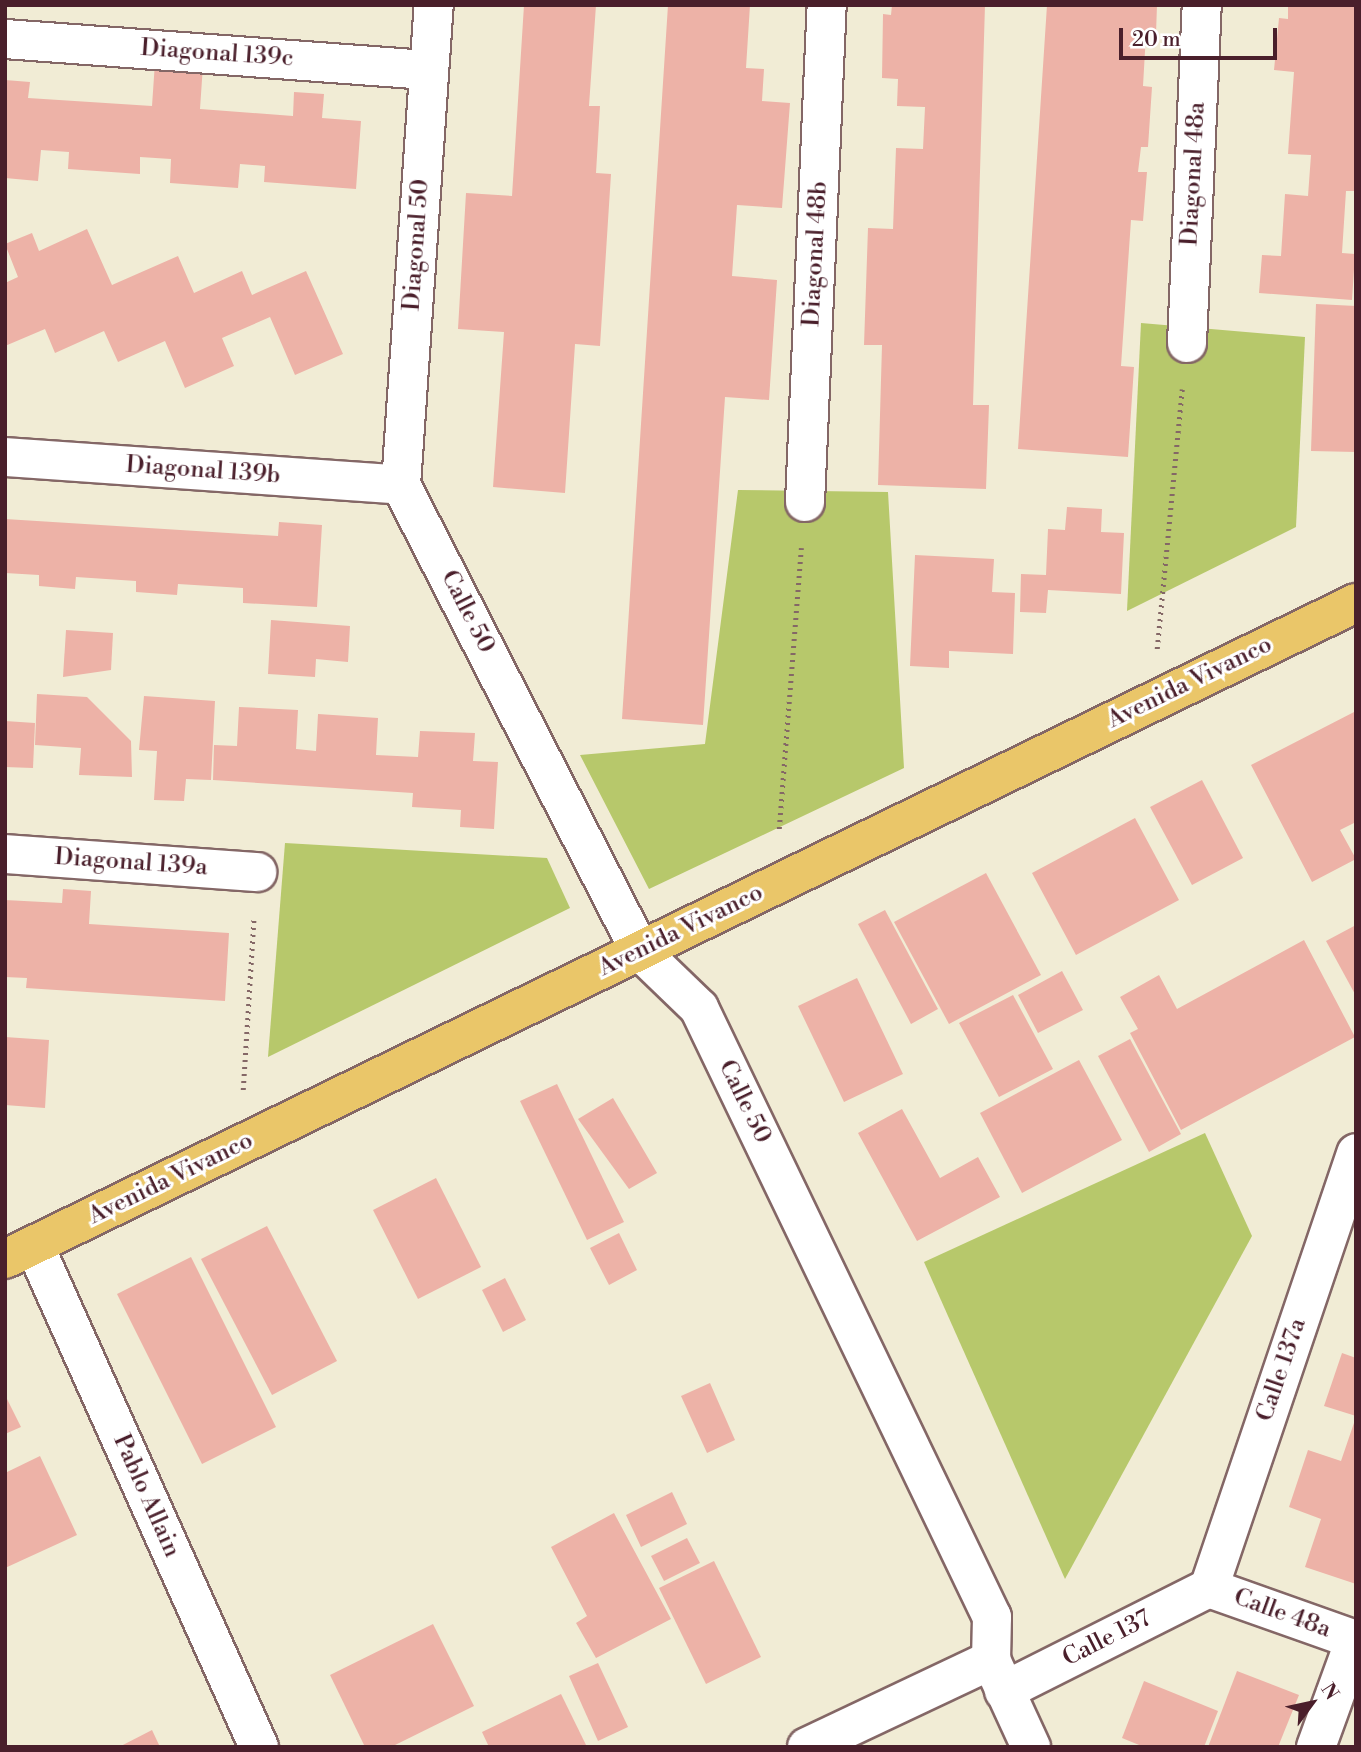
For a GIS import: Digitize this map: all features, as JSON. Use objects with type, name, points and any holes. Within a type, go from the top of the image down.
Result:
[{"type":"main road","name":"Avenida Vivanco","points":[[20,1252],[1356,603]]},
{"type":"street","name":"Diagonal 50","points":[[401,485],[433,5]]},
{"type":"street","name":"Diagonal 48b","points":[[805,502],[827,5]]},
{"type":"street","name":"Diagonal 48a","points":[[1186,343],[1202,5]]},
{"type":"street","name":"Diagonal 139c","points":[[5,39],[429,70]]},
{"type":"street","name":"Diagonal 139b","points":[[5,457],[401,485]]},
{"type":"street","name":"Calle 50","points":[[401,485],[640,951],[699,1007],[992,1617],[998,1675],[1031,1747]]},
{"type":"street","name":"Diagonal 139a","points":[[5,854],[257,872]]},
{"type":"street","name":"Calle 137a","points":[[1209,1588],[1356,1153]]},
{"type":"street","name":"Pablo Allain","points":[[20,1252],[259,1747]]},
{"type":"street","name":"Calle 137","points":[[807,1747],[998,1675],[1209,1588]]},
{"type":"street","name":"Calle 48a","points":[[1209,1588],[1355,1640]]},
{"type":"street","points":[[1316,1747],[1355,1640]]},
{"type":"path","points":[[1152,702],[1186,343]]},
{"type":"path","points":[[775,885],[805,502]]},
{"type":"path","points":[[239,1146],[257,872]]},
{"type":"green space","points":[[1141,323],[1305,337],[1296,527],[1127,611]]},
{"type":"green space","points":[[738,490],[888,492],[904,768],[649,889],[580,755],[705,744]]},
{"type":"green space","points":[[285,843],[547,858],[570,908],[268,1057]]},
{"type":"green space","points":[[1205,1133],[1252,1236],[1065,1579],[924,1262]]},
{"type":"building","points":[[524,5],[596,5],[589,106],[600,106],[596,173],[611,174],[600,346],[575,344],[565,493],[493,487],[504,332],[458,329],[466,193],[512,196]]},
{"type":"building","points":[[668,5],[750,5],[746,68],[764,69],[762,101],[790,103],[782,208],[737,205],[732,276],[777,280],[769,400],[725,397],[703,725],[622,719]]},
{"type":"building","points":[[892,5],[985,5],[973,405],[989,405],[986,489],[878,485],[882,345],[864,345],[868,228],[893,229],[896,148],[923,149],[925,107],[897,106],[898,79],[882,78],[883,14],[891,15]]},
{"type":"building","points":[[1047,5],[1157,5],[1156,34],[1146,34],[1143,86],[1152,87],[1148,147],[1141,147],[1138,172],[1147,172],[1143,221],[1131,220],[1121,366],[1134,367],[1128,457],[1018,449]]},
{"type":"building","points":[[1288,5],[1356,5],[1356,191],[1346,191],[1342,253],[1355,254],[1352,300],[1259,293],[1262,255],[1281,256],[1285,194],[1308,196],[1311,155],[1288,154],[1294,72],[1274,70],[1279,18],[1288,19]]},
{"type":"building","points":[[155,62],[203,65],[200,109],[293,116],[294,92],[324,94],[322,118],[361,121],[356,189],[264,182],[265,166],[240,164],[238,188],[170,183],[171,159],[140,157],[140,174],[68,169],[69,152],[41,150],[38,181],[5,178],[5,80],[30,82],[28,98],[152,106]]},
{"type":"building","points":[[87,229],[112,285],[178,256],[194,293],[242,271],[252,295],[306,271],[343,354],[295,375],[270,317],[222,338],[234,366],[185,388],[165,341],[118,362],[104,331],[55,353],[45,329],[5,346],[5,283],[18,277],[5,244],[32,233],[39,251]]},
{"type":"building","points":[[1316,304],[1356,306],[1356,452],[1311,451]]},
{"type":"building","points":[[1067,507],[1102,509],[1101,532],[1124,533],[1121,594],[1048,590],[1046,613],[1020,612],[1021,574],[1046,575],[1048,529],[1065,530]]},
{"type":"building","points":[[5,519],[278,536],[279,522],[322,525],[317,607],[243,603],[243,588],[178,584],[177,595],[136,592],[136,581],[76,577],[75,589],[39,586],[39,575],[5,573]]},
{"type":"building","points":[[915,555],[994,559],[992,592],[1015,593],[1013,654],[949,651],[949,668],[910,666]]},
{"type":"building","points":[[271,620],[350,626],[348,662],[316,659],[315,677],[268,674]]},
{"type":"building","points":[[66,630],[113,633],[111,670],[63,677]]},
{"type":"building","points":[[37,694],[87,697],[131,741],[132,777],[79,775],[81,748],[35,745]]},
{"type":"building","points":[[144,696],[215,701],[211,780],[186,779],[184,801],[154,800],[157,751],[139,750]]},
{"type":"building","points":[[239,707],[298,710],[296,749],[316,751],[318,714],[378,718],[376,755],[418,757],[420,731],[475,733],[473,761],[498,762],[494,829],[460,827],[461,810],[412,807],[413,793],[213,780],[214,745],[237,746]]},
{"type":"building","points":[[1356,711],[1356,822],[1340,830],[1356,859],[1312,882],[1251,765]]},
{"type":"building","points":[[5,721],[35,723],[33,768],[5,767]]},
{"type":"building","points":[[1202,780],[1243,858],[1192,885],[1150,807]]},
{"type":"building","points":[[1135,818],[1179,900],[1076,955],[1032,873]]},
{"type":"building","points":[[986,873],[1041,975],[949,1024],[894,922]]},
{"type":"building","points":[[63,889],[91,891],[89,924],[229,933],[225,1001],[26,988],[27,978],[5,977],[5,900],[62,903]]},
{"type":"building","points":[[885,910],[938,1009],[911,1024],[858,924]]},
{"type":"building","points":[[1356,925],[1356,996],[1326,941]]},
{"type":"building","points":[[1304,940],[1355,1037],[1181,1130],[1130,1033],[1138,1029],[1120,997],[1159,975],[1177,1009]]},
{"type":"building","points":[[1062,971],[1083,1010],[1038,1033],[1018,995]]},
{"type":"building","points":[[857,978],[903,1074],[844,1102],[798,1006]]},
{"type":"building","points":[[1013,995],[1053,1069],[999,1097],[959,1023]]},
{"type":"building","points":[[5,1037],[49,1040],[45,1108],[5,1105]]},
{"type":"building","points":[[1130,1039],[1181,1134],[1149,1152],[1098,1056]]},
{"type":"building","points":[[1079,1060],[1122,1140],[1022,1193],[980,1113]]},
{"type":"building","points":[[557,1084],[624,1222],[587,1240],[520,1101]]},
{"type":"building","points":[[613,1098],[657,1173],[629,1189],[578,1119]]},
{"type":"building","points":[[902,1109],[940,1178],[978,1157],[1000,1197],[917,1241],[858,1133]]},
{"type":"building","points":[[436,1178],[481,1267],[418,1299],[373,1210]]},
{"type":"building","points":[[267,1226],[337,1361],[272,1395],[201,1259]]},
{"type":"building","points":[[619,1233],[637,1270],[609,1285],[590,1248]]},
{"type":"building","points":[[191,1257],[276,1427],[202,1464],[117,1294]]},
{"type":"building","points":[[505,1278],[526,1320],[503,1332],[482,1290]]},
{"type":"building","points":[[1342,1353],[1356,1358],[1356,1416],[1324,1406]]},
{"type":"building","points":[[710,1383],[735,1440],[707,1453],[681,1396]]},
{"type":"building","points":[[5,1395],[21,1427],[5,1434]]},
{"type":"building","points":[[1356,1417],[1356,1584],[1305,1567],[1321,1519],[1289,1507],[1308,1450],[1341,1461]]},
{"type":"building","points":[[40,1456],[77,1535],[5,1568],[5,1473]]},
{"type":"building","points":[[672,1492],[687,1524],[641,1547],[626,1515]]},
{"type":"building","points":[[614,1513],[671,1619],[596,1658],[576,1623],[587,1616],[551,1547]]},
{"type":"building","points":[[687,1538],[700,1563],[664,1581],[651,1556]]},
{"type":"building","points":[[714,1561],[761,1657],[706,1684],[659,1588]]},
{"type":"building","points":[[433,1624],[474,1706],[391,1747],[365,1747],[330,1675]]},
{"type":"building","points":[[598,1663],[628,1727],[598,1741],[569,1676]]},
{"type":"building","points":[[1237,1671],[1299,1695],[1278,1747],[1208,1747]]},
{"type":"building","points":[[1144,1681],[1218,1711],[1204,1747],[1144,1747],[1122,1738]]},
{"type":"building","points":[[561,1694],[587,1747],[489,1747],[482,1732]]},
{"type":"building","points":[[152,1730],[160,1747],[119,1747]]}]
